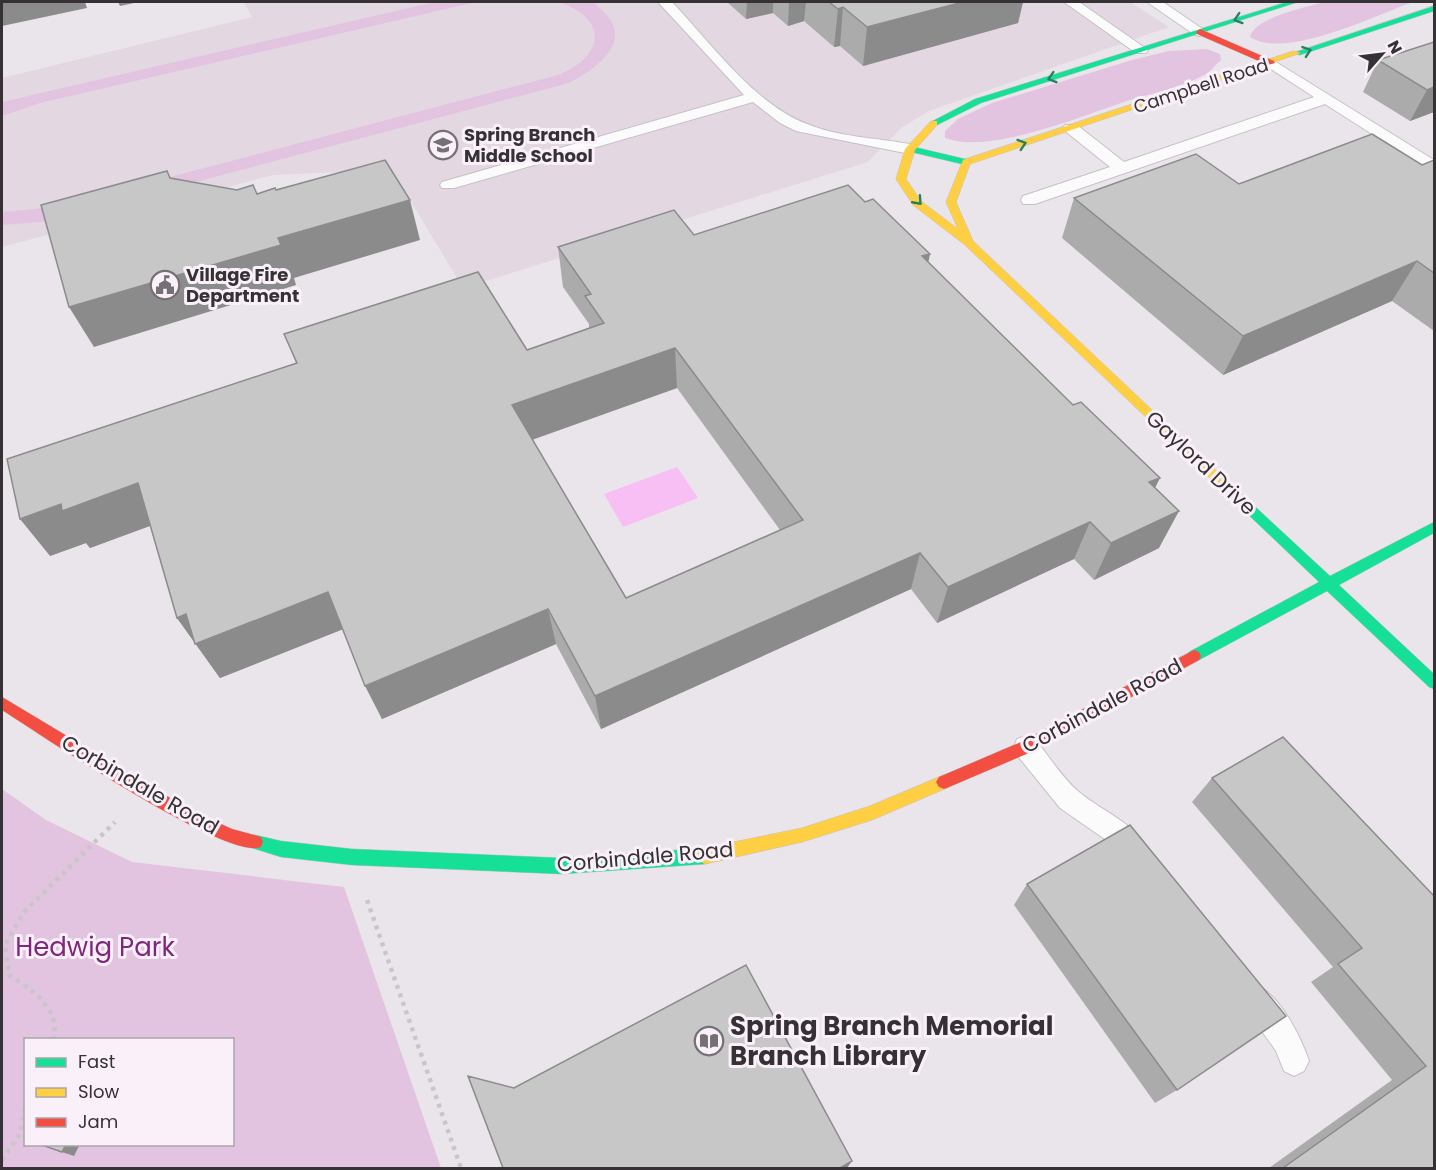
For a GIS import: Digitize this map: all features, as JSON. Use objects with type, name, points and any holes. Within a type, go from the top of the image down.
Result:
[{"type":"street","points":[[966,162],[910,149],[933,124],[978,101],[1294,2]]},
{"type":"street","name":"Campbell Road","points":[[966,162],[1434,8]]},
{"type":"street","points":[[1200,32],[1271,63]]},
{"type":"street","name":"Gaylord Drive","points":[[910,149],[901,179],[917,203],[969,243],[1434,683]]},
{"type":"street","name":"Gaylord Drive","points":[[966,162],[951,202],[969,243]]},
{"type":"street","name":"Corbindale Road","points":[[2,703],[148,790],[186,816],[231,836],[281,849],[352,857],[562,866],[712,855],[802,835],[872,813],[1026,747],[1434,528]]},
{"type":"lane","points":[[665,2],[755,98],[776,115],[802,128],[910,149]]},
{"type":"lane","points":[[1071,2],[1141,50]]},
{"type":"lane","points":[[1154,2],[1200,32]]},
{"type":"lane","points":[[1271,63],[1434,167]]},
{"type":"lane","points":[[448,185],[755,98]]},
{"type":"lane","points":[[1029,200],[1327,99]]},
{"type":"lane","points":[[1071,128],[1122,169]]},
{"type":"lane","points":[[1354,160],[1398,144]]},
{"type":"lane","points":[[1163,155],[1180,167]]},
{"type":"lane","points":[[1026,747],[1069,800],[1121,835],[1151,871]]},
{"type":"lane","points":[[1238,978],[1289,1044],[1294,1061]]},
{"type":"path","points":[[54,1038],[56,1033],[53,1023],[38,995],[9,975],[5,945],[24,912],[148,790]]},
{"type":"path","points":[[352,857],[461,1168]]},
{"type":"path","points":[[2,1160],[20,1134],[24,1114]]},
{"type":"shaded area","name":"Spring Branch Middle School","points":[[244,2],[1130,2],[1169,27],[929,111],[901,128],[868,162],[463,288],[392,170],[273,175],[2,247],[2,78],[252,17]]},
{"type":"shaded area","points":[[677,467],[698,498],[623,527],[604,494]]},
{"type":"green space","points":[[435,2],[476,2],[40,103],[2,116],[2,102]]},
{"type":"green space","points":[[559,2],[592,2],[609,18],[614,29],[615,39],[605,57],[569,83],[49,221],[2,225],[2,212],[56,207],[558,75],[585,58],[595,38],[593,28],[587,18]]},
{"type":"green space","points":[[1325,2],[1413,2],[1307,40],[1265,43],[1250,37],[1254,30],[1271,18]]},
{"type":"green space","points":[[1207,49],[1220,54],[1221,60],[1206,74],[1177,86],[1037,131],[1011,137],[964,142],[945,138],[945,131],[958,119],[992,103],[1132,60],[1169,51]]},
{"type":"green space","name":"Hedwig Park","points":[[2,789],[46,820],[132,862],[344,887],[441,1168],[2,1168]]},
{"type":"building","points":[[829,2],[963,2],[867,27],[843,7],[838,9]]},
{"type":"building","points":[[1434,42],[1434,87],[1427,90],[1378,60]]},
{"type":"building","points":[[1372,134],[1422,165],[1434,160],[1434,273],[1417,261],[1243,336],[1074,198],[1196,154],[1239,184]]},
{"type":"building","points":[[385,160],[410,200],[278,238],[281,245],[69,307],[41,205],[167,171],[170,178],[237,190],[253,185],[257,194]]},
{"type":"building","points":[[848,185],[865,202],[873,199],[930,254],[922,256],[1073,405],[1081,402],[1160,478],[1149,482],[1179,511],[1111,543],[1090,522],[948,587],[920,553],[595,696],[548,609],[365,686],[328,592],[195,644],[186,614],[177,618],[138,483],[62,511],[61,504],[20,519],[7,459],[297,363],[284,334],[478,272],[527,350],[604,323],[585,296],[591,294],[558,247],[674,210],[694,235]],"holes":[[[675,348],[803,520],[626,598],[512,405]]]},
{"type":"building","points":[[1283,737],[1434,896],[1434,1168],[1283,1168],[1426,1066],[1338,964],[1362,948],[1212,778]]},
{"type":"building","points":[[1130,825],[1286,1016],[1177,1090],[1027,884]]},
{"type":"building","name":"Spring Branch Memorial Branch Library","points":[[746,965],[852,1161],[840,1168],[503,1168],[468,1076],[514,1088]]},
{"type":"building","points":[[45,1146],[65,1146],[62,1152]]},
{"type":"traffic: fast","points":[[934,123],[978,101],[1294,2]]},
{"type":"traffic: fast","points":[[1297,53],[1434,8]]},
{"type":"traffic: fast","points":[[910,149],[966,162]]},
{"type":"traffic: fast","points":[[1218,479],[1434,683]]},
{"type":"traffic: fast","points":[[1194,656],[1434,527]]},
{"type":"traffic: fast","points":[[255,842],[281,849],[352,857],[562,866],[705,856]]},
{"type":"traffic: slow","points":[[966,162],[1297,53]]},
{"type":"traffic: slow","points":[[934,123],[910,149],[901,179],[917,203],[969,243],[1218,479]]},
{"type":"traffic: slow","points":[[966,162],[951,202],[968,241]]},
{"type":"traffic: slow","points":[[705,856],[802,835],[872,813],[944,782]]},
{"type":"traffic: jam","points":[[1200,32],[1271,63]]},
{"type":"traffic: jam","points":[[944,782],[1026,747],[1194,656]]},
{"type":"traffic: jam","points":[[2,703],[186,816],[231,836],[255,842]]},
{"type":"place","name":"Spring Branch Middle School","points":[[443,145]]},
{"type":"place","name":"Village Fire Department","points":[[165,285]]},
{"type":"place","name":"Spring Branch Memorial Branch Library","points":[[709,1041]]}]
